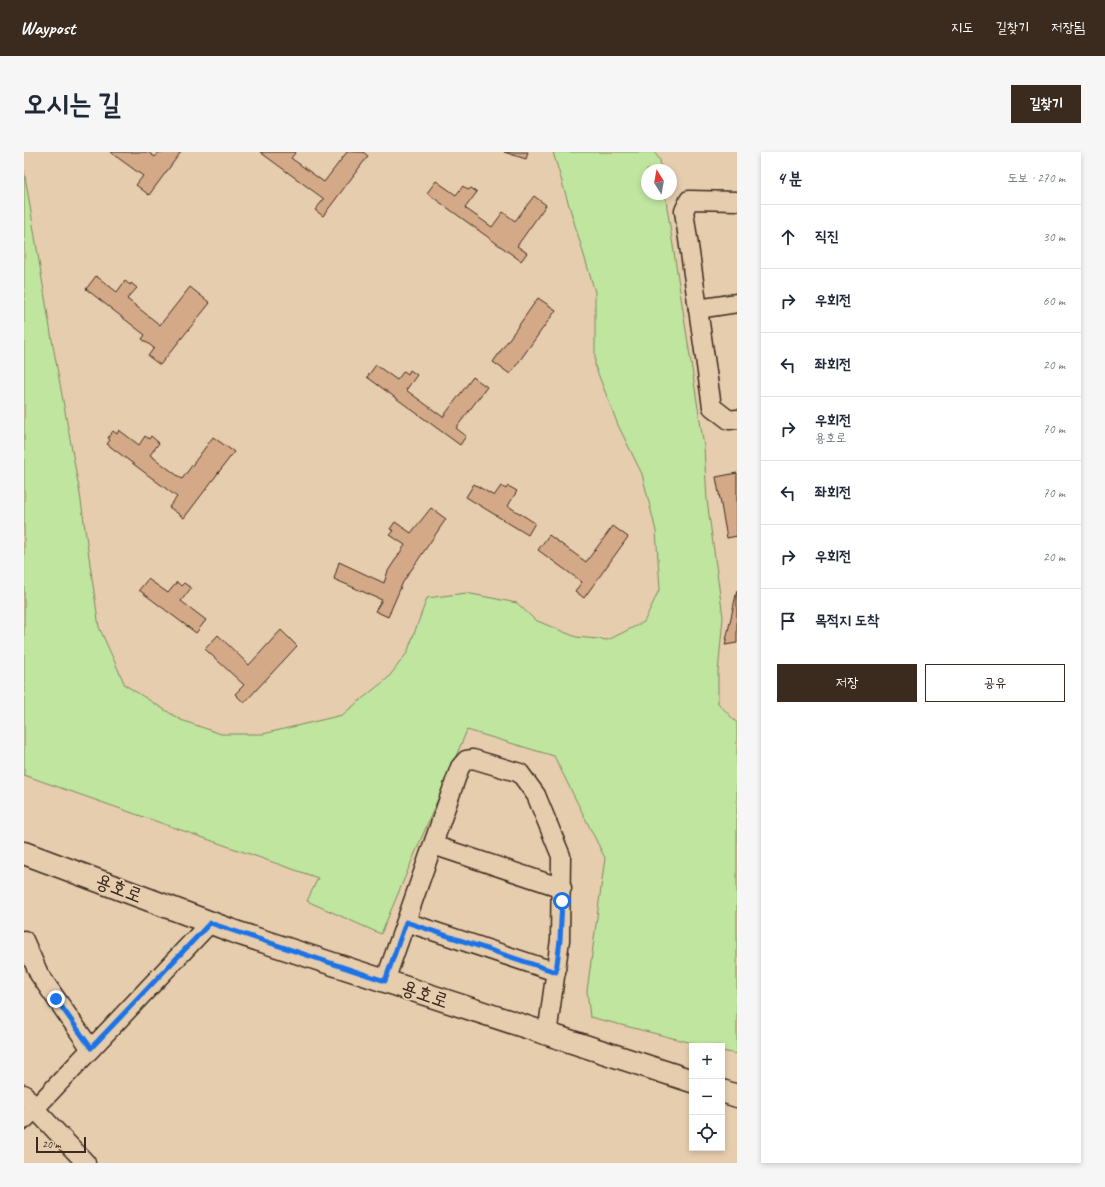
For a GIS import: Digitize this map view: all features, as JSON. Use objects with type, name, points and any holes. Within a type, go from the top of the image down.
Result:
[{"type":"street","points":[[737,201],[689,200],[684,210],[712,407],[729,420],[737,419]]},
{"type":"street","points":[[698,309],[737,303]]},
{"type":"street","points":[[385,981],[460,767],[466,760],[473,759],[520,773],[536,796],[561,856],[562,888],[560,940],[547,1035]]},
{"type":"street","points":[[433,845],[562,888]]},
{"type":"street","name":"용호로","points":[[24,853],[210,923],[689,1081]]},
{"type":"street","points":[[406,922],[556,972]]},
{"type":"street","points":[[86,1163],[27,1107],[91,1048],[210,923]]},
{"type":"street","points":[[24,940],[39,974],[91,1048]]},
{"type":"street","points":[[725,1092],[737,1096]]},
{"type":"green space","points":[[553,152],[654,152],[660,160],[660,164],[641,164],[641,200],[666,200],[704,447],[707,500],[723,617],[718,673],[718,703],[737,723],[737,1054],[725,1052],[725,1043],[692,1043],[590,1017],[587,991],[605,858],[554,756],[467,730],[381,934],[307,901],[318,878],[24,775],[24,170],[52,340],[80,494],[99,627],[125,685],[181,720],[221,734],[263,734],[342,715],[388,678],[407,653],[427,598],[466,593],[517,603],[535,620],[576,637],[608,640],[644,622],[660,588],[656,531],[642,474],[618,425],[595,366],[595,292]]},
{"type":"building","points":[[110,152],[148,152],[155,157],[159,152],[181,152],[149,195],[136,185],[143,176]]},
{"type":"building","points":[[260,152],[296,152],[291,158],[324,182],[347,152],[363,152],[368,156],[323,216],[315,210],[324,199]]},
{"type":"building","points":[[504,152],[528,152],[526,159]]},
{"type":"building","points":[[436,181],[456,195],[463,186],[468,190],[471,188],[477,192],[465,208],[492,227],[503,212],[515,221],[534,196],[546,205],[517,246],[527,253],[521,261],[427,193]]},
{"type":"building","points":[[96,276],[117,292],[125,281],[130,285],[131,283],[137,288],[127,299],[160,325],[190,287],[210,303],[160,365],[148,356],[154,348],[142,339],[145,335],[86,289]]},
{"type":"building","points":[[538,298],[556,310],[510,374],[493,362]]},
{"type":"building","points":[[376,365],[397,380],[404,371],[408,374],[410,370],[417,375],[406,390],[443,417],[473,377],[487,387],[456,428],[466,436],[460,445],[367,377]]},
{"type":"building","points":[[119,430],[139,445],[145,436],[149,439],[151,436],[159,443],[150,455],[182,479],[213,437],[234,452],[184,518],[169,507],[177,497],[107,444],[110,440],[108,438],[113,431],[117,434]]},
{"type":"building","points":[[737,473],[737,536],[727,538],[716,477]]},
{"type":"building","points":[[474,484],[494,496],[501,486],[506,489],[508,486],[517,491],[508,506],[535,523],[528,535],[466,497]]},
{"type":"building","points":[[431,508],[446,519],[403,582],[388,617],[375,611],[382,600],[334,579],[339,562],[384,583],[388,571],[405,545],[390,535],[394,531],[390,529],[395,522],[411,533]]},
{"type":"building","points":[[613,526],[628,537],[584,598],[575,591],[582,582],[538,550],[549,535],[586,562]]},
{"type":"building","points":[[148,579],[168,593],[177,582],[181,586],[184,583],[191,588],[181,601],[206,620],[196,633],[139,590]]},
{"type":"building","points":[[737,590],[737,643],[725,645]]},
{"type":"building","points":[[281,630],[297,646],[244,703],[235,694],[244,685],[205,649],[218,635],[249,665]]},
{"type":"route","points":[[56,999],[91,1048],[210,923],[385,981],[406,922],[556,972],[560,940],[562,901]]}]
